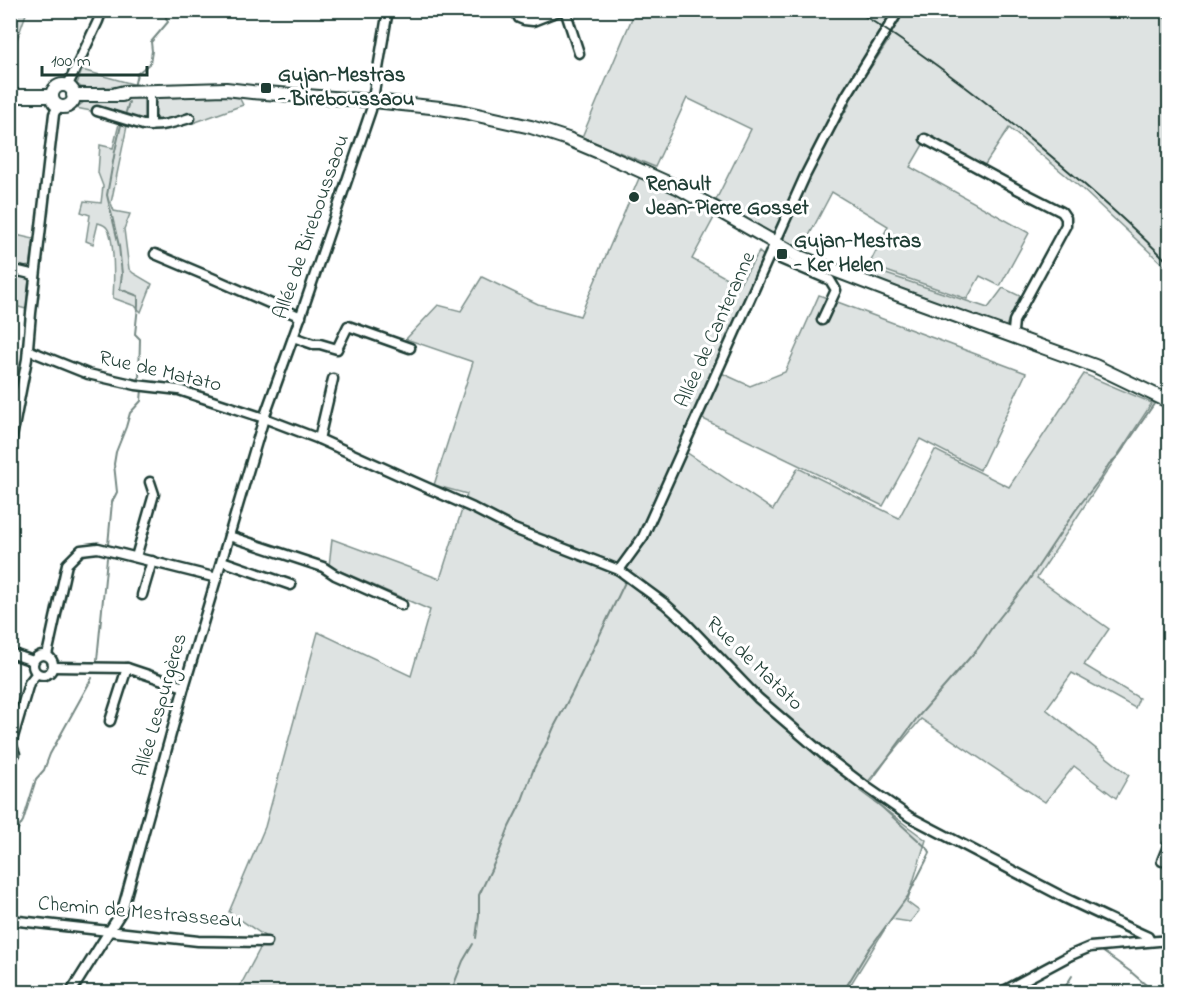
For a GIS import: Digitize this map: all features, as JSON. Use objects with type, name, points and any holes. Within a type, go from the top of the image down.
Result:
[{"type":"main road","points":[[70,91],[72,101],[68,106],[61,107],[55,101],[53,92],[61,86],[70,91],[116,94],[232,95],[252,92],[440,108],[531,127],[568,139],[679,188],[832,275],[1095,366],[1170,402]]},
{"type":"main road","points":[[10,96],[55,101]]},
{"type":"street","points":[[70,91],[102,10]]},
{"type":"street","name":"Allée de Bireboussaou","points":[[264,418],[301,317],[374,101],[388,10]]},
{"type":"street","points":[[515,10],[519,18],[529,21],[563,10],[579,53]]},
{"type":"street","name":"Allée de Canteranne","points":[[619,570],[643,537],[805,176],[846,96],[899,10]]},
{"type":"street","points":[[150,93],[150,126]]},
{"type":"street","points":[[10,448],[28,351],[55,101]]},
{"type":"street","points":[[97,111],[150,126],[166,125],[190,118]]},
{"type":"street","points":[[925,139],[1062,212],[1066,218],[1066,225],[1014,321],[1011,336]]},
{"type":"street","points":[[155,254],[301,317]]},
{"type":"street","points":[[776,257],[832,275],[836,290],[822,320]]},
{"type":"street","points":[[10,269],[35,275]]},
{"type":"street","points":[[293,337],[338,349],[348,326],[410,348]]},
{"type":"street","name":"Rue de Matato","points":[[28,351],[88,374],[140,385],[179,390],[264,418],[473,508],[514,529],[619,570],[665,604],[758,698],[828,758],[874,793],[910,818],[1065,898],[1148,937],[1150,941]]},
{"type":"street","points":[[319,440],[333,379]]},
{"type":"street","name":"Allée Lespurgères","points":[[71,993],[122,911],[184,687],[264,418]]},
{"type":"street","points":[[136,557],[154,494],[150,482]]},
{"type":"street","points":[[229,536],[323,567],[335,575],[402,605]]},
{"type":"street","points":[[47,655],[67,564],[81,550],[98,548],[108,550],[217,578]]},
{"type":"street","points":[[142,595],[152,561]]},
{"type":"street","points":[[222,561],[291,585]]},
{"type":"street","points":[[10,653],[33,661]]},
{"type":"street","points":[[41,654],[47,655],[51,658],[53,667],[48,674],[37,673],[33,668],[33,661],[41,654]]},
{"type":"street","points":[[53,667],[127,668],[184,687]]},
{"type":"street","points":[[110,721],[127,668]]},
{"type":"street","points":[[15,754],[11,744],[29,683],[37,673]]},
{"type":"street","points":[[1162,861],[1170,841]]},
{"type":"street","name":"Chemin de Mestrasseau","points":[[10,920],[198,941],[267,942]]},
{"type":"street","points":[[1002,993],[1090,947],[1170,940]]},
{"type":"shaded area","points":[[10,11],[27,11],[14,48],[11,47]]},
{"type":"shaded area","points":[[635,11],[1169,11],[1169,270],[1081,188],[1009,128],[980,172],[924,143],[910,167],[1029,233],[1000,286],[980,276],[967,299],[869,265],[888,226],[832,192],[802,249],[716,200],[751,129],[687,98],[655,167],[582,137]]},
{"type":"shaded area","points":[[82,70],[140,86],[81,87],[77,84]]},
{"type":"shaded area","points":[[239,97],[243,105],[193,123],[190,114],[164,121],[155,117],[154,108],[158,98]]},
{"type":"shaded area","points":[[98,98],[143,99],[146,101],[146,117],[139,119],[98,108],[91,111],[76,108],[84,102]]},
{"type":"shaded area","points":[[119,124],[127,126],[111,203],[114,211],[130,214],[124,229],[129,269],[152,284],[141,312],[135,306],[113,298],[110,233],[106,227],[98,223],[93,244],[86,241],[90,215],[81,212],[84,201],[101,203],[103,186],[98,173],[100,145],[113,148]]},
{"type":"shaded area","points":[[640,176],[716,214],[692,259],[739,285],[759,252],[766,258],[717,371],[750,386],[785,372],[819,295],[1026,373],[980,470],[920,439],[883,506],[697,416],[683,450],[773,510],[798,468],[899,518],[935,450],[1009,487],[1084,374],[1152,403],[1037,578],[1109,629],[1084,665],[1139,698],[1135,708],[1072,673],[1046,709],[1129,775],[1116,798],[1074,766],[1045,802],[921,719],[860,791],[926,840],[907,902],[919,911],[910,922],[891,919],[846,992],[237,992],[266,937],[229,912],[265,827],[318,632],[411,676],[430,610],[329,566],[332,539],[440,579],[467,494],[434,485],[473,362],[406,339],[438,305],[461,311],[482,277],[538,304],[580,316]]},
{"type":"shaded area","points":[[16,235],[34,239],[30,266],[11,264]]},
{"type":"shaded area","points":[[865,267],[988,308],[1003,288],[1020,296],[1005,328],[861,275]]},
{"type":"shaded area","points":[[11,273],[25,276],[29,281],[26,309],[11,305]]},
{"type":"waterway","points":[[134,87],[137,74],[150,63],[151,42],[168,22],[164,10]]},
{"type":"waterway","points":[[1151,10],[1170,21]]},
{"type":"waterway","points":[[897,25],[900,19]]},
{"type":"waterway","points":[[853,94],[888,41]]},
{"type":"waterway","points":[[126,112],[129,102]]},
{"type":"waterway","points":[[818,159],[850,103]]},
{"type":"waterway","points":[[121,125],[107,195],[119,246],[122,274],[120,289],[138,296],[135,334],[140,339],[140,383]]},
{"type":"waterway","points":[[783,241],[786,226]]},
{"type":"waterway","points":[[1163,390],[1170,382]]},
{"type":"waterway","points":[[108,545],[112,502],[117,492],[114,464],[116,452],[130,413],[141,401],[142,389]]},
{"type":"waterway","points":[[871,781],[917,718],[979,647],[1154,404]]},
{"type":"waterway","points":[[636,554],[647,541],[667,493]]},
{"type":"waterway","points":[[97,660],[107,558]]},
{"type":"waterway","points":[[476,938],[479,895],[521,803],[534,768],[627,578]]},
{"type":"waterway","points":[[10,840],[23,821],[36,779],[44,770],[50,754],[92,678]]},
{"type":"waterway","points":[[843,992],[869,949],[908,896],[930,853],[864,791]]},
{"type":"waterway","points":[[451,992],[463,961],[473,944]]},
{"type":"waterway","points":[[1102,951],[1154,992]]},
{"type":"waterway","points":[[1062,992],[1072,976]]},
{"type":"railway","points":[[855,10],[934,63],[1009,121],[1101,199],[1170,264]]},
{"type":"place","name":"Gujan-Mestras - Bireboussaou","points":[[266,88]]},
{"type":"place","name":"Renault Jean-Pierre Gosset","points":[[634,197]]},
{"type":"place","name":"Gujan-Mestras - Ker Helen","points":[[782,254]]}]
